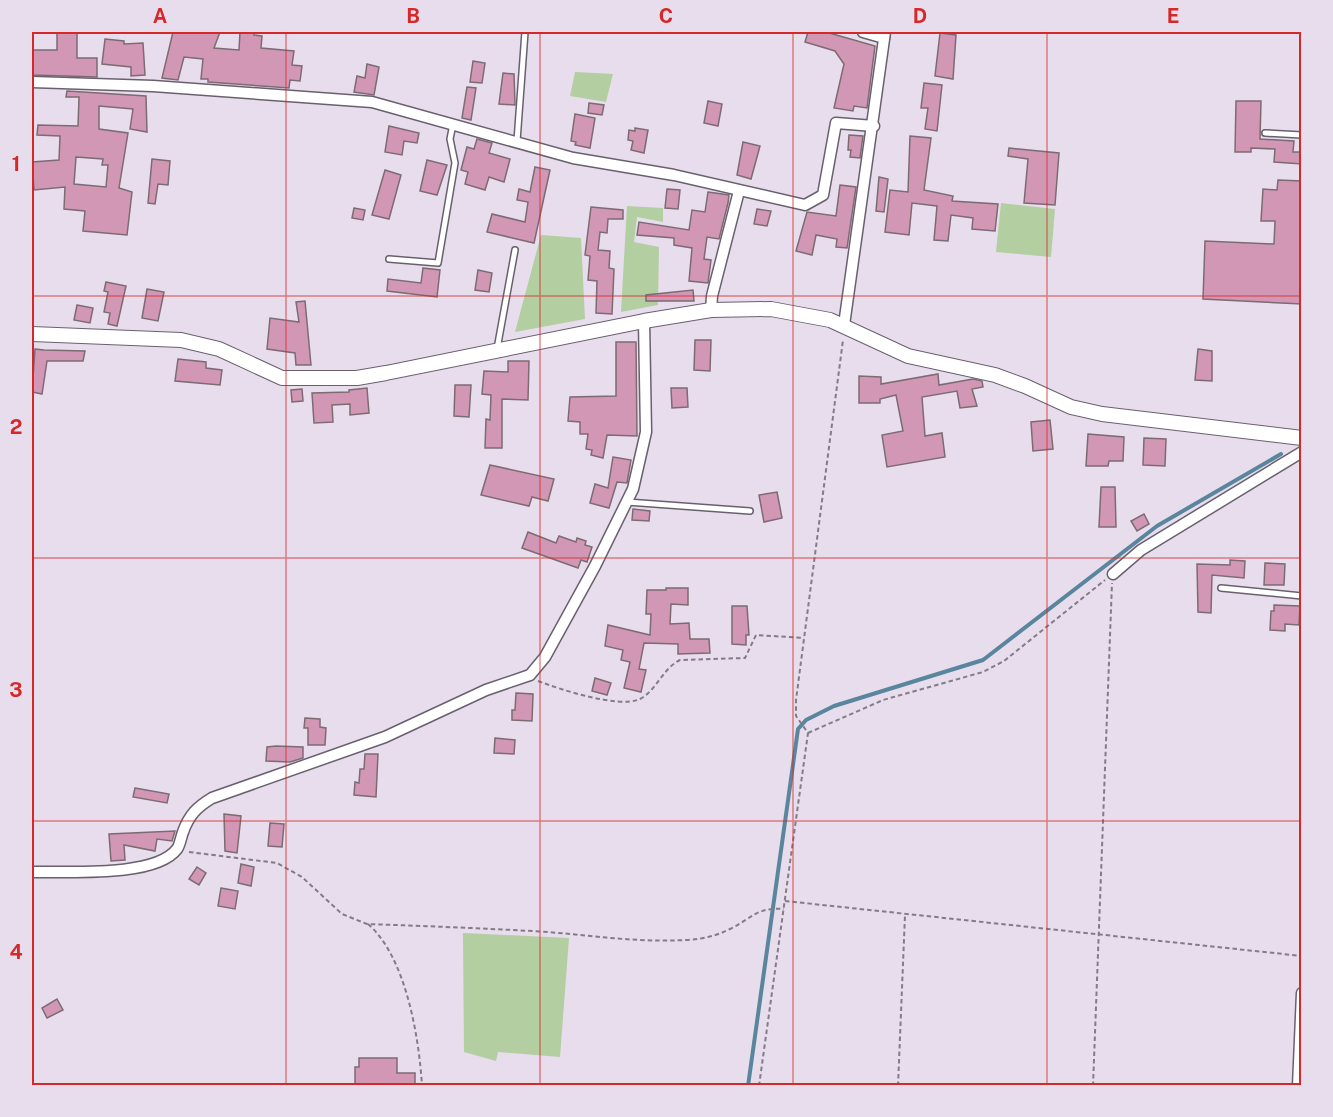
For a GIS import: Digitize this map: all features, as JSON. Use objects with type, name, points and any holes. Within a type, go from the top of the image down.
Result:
[{"type":"street","points":[[844,325],[874,126],[885,35],[863,32]]},
{"type":"street","points":[[32,82],[153,86],[372,102],[573,158],[674,175],[806,205],[823,195],[836,123],[874,126]]},
{"type":"street","points":[[711,310],[712,296],[739,191]]},
{"type":"street","points":[[32,334],[181,340],[219,349],[282,378],[298,380],[357,378],[644,321],[711,310],[771,309],[819,317],[844,325],[908,356],[995,375],[1071,407],[1102,414],[1302,438]]},
{"type":"street","points":[[32,872],[139,867],[157,863],[178,848],[188,820],[196,808],[212,798],[385,737],[486,690],[530,675],[545,657],[633,489],[646,432],[644,321]]},
{"type":"street","points":[[1113,574],[1141,550],[1302,452]]},
{"type":"street","points":[[1299,1086],[1302,993]]},
{"type":"lane","points":[[517,141],[525,32]]},
{"type":"lane","points":[[389,259],[438,263],[455,163],[450,139],[454,123]]},
{"type":"lane","points":[[1265,133],[1302,135]]},
{"type":"lane","points":[[497,350],[515,250]]},
{"type":"lane","points":[[627,502],[750,511]]},
{"type":"lane","points":[[1221,588],[1302,596]]},
{"type":"path","points":[[759,1086],[808,733],[796,716],[796,700],[844,325]]},
{"type":"path","points":[[808,733],[884,700],[983,672],[1004,661],[1113,574]]},
{"type":"path","points":[[1093,1086],[1113,574]]},
{"type":"path","points":[[530,675],[549,685],[602,699],[626,702],[639,699],[672,664],[680,660],[745,658],[756,635],[804,638]]},
{"type":"path","points":[[178,848],[192,853],[277,862],[302,878],[342,914],[367,924],[378,933],[399,976],[415,1018],[422,1086]]},
{"type":"path","points":[[785,901],[1302,956]]},
{"type":"path","points":[[367,924],[534,931],[634,942],[708,938],[732,928],[757,911],[769,908],[784,910]]},
{"type":"path","points":[[898,1086],[905,915]]},
{"type":"green space","points":[[575,72],[613,74],[606,102],[570,96]]},
{"type":"green space","points":[[1001,203],[1055,209],[1051,257],[996,252]]},
{"type":"green space","points":[[627,206],[663,208],[663,222],[637,217],[634,242],[659,247],[658,305],[621,312]]},
{"type":"green space","points":[[541,235],[581,238],[585,319],[515,332]]},
{"type":"green space","points":[[463,933],[569,938],[560,1057],[498,1052],[496,1061],[464,1052]]},
{"type":"building","points":[[57,32],[77,32],[77,58],[97,58],[97,77],[32,75],[32,50],[57,50]]},
{"type":"building","points":[[173,32],[220,32],[214,48],[239,50],[240,32],[254,32],[254,35],[262,36],[261,48],[294,51],[292,65],[302,66],[300,81],[290,80],[289,88],[208,82],[208,79],[201,79],[203,59],[184,57],[178,80],[162,78]]},
{"type":"building","points":[[808,32],[826,32],[875,46],[867,108],[854,106],[853,111],[834,108],[844,64],[835,51],[805,42]]},
{"type":"building","points":[[940,33],[956,35],[953,79],[935,76]]},
{"type":"building","points":[[105,39],[124,41],[124,44],[143,43],[145,75],[131,76],[131,67],[102,64]]},
{"type":"building","points":[[473,61],[485,63],[482,83],[470,82]]},
{"type":"building","points":[[367,64],[379,67],[374,95],[354,92],[357,76],[365,78]]},
{"type":"building","points":[[503,73],[514,74],[515,105],[499,104]]},
{"type":"building","points":[[924,83],[942,85],[937,131],[925,129],[928,108],[921,108]]},
{"type":"building","points":[[467,87],[476,88],[471,120],[462,118]]},
{"type":"building","points":[[67,91],[146,96],[147,132],[130,129],[133,109],[99,106],[99,129],[128,133],[119,188],[132,192],[127,235],[83,231],[85,211],[64,209],[65,187],[34,190],[32,162],[59,160],[60,136],[37,135],[38,125],[78,126],[79,97],[66,97]],"holes":[[[76,157],[103,159],[102,165],[108,165],[106,187],[74,184]]]},
{"type":"building","points":[[708,101],[722,104],[718,126],[704,123]]},
{"type":"building","points":[[1236,101],[1261,101],[1260,139],[1294,141],[1293,152],[1302,152],[1302,164],[1274,162],[1275,149],[1251,148],[1251,152],[1235,152]]},
{"type":"building","points":[[589,103],[604,105],[602,115],[588,113]]},
{"type":"building","points":[[575,114],[595,118],[590,148],[575,145],[576,142],[571,141]]},
{"type":"building","points":[[389,126],[419,133],[417,143],[404,141],[402,155],[385,152]]},
{"type":"building","points":[[635,128],[648,130],[644,153],[631,150],[633,141],[628,140],[629,130],[635,131]]},
{"type":"building","points":[[849,135],[863,136],[860,158],[850,157]]},
{"type":"building","points":[[910,136],[931,138],[924,190],[953,196],[952,201],[998,204],[995,231],[972,229],[973,218],[951,215],[948,241],[934,240],[937,206],[912,203],[909,235],[885,232],[890,190],[908,192]]},
{"type":"building","points":[[477,139],[492,143],[489,153],[510,159],[504,182],[489,177],[485,190],[465,184],[468,172],[461,170],[467,147],[474,149]]},
{"type":"building","points":[[743,142],[760,146],[751,179],[737,175]]},
{"type":"building","points":[[1009,148],[1059,153],[1055,205],[1024,203],[1028,159],[1008,156]]},
{"type":"building","points":[[152,159],[170,161],[168,185],[158,184],[155,204],[148,203]]},
{"type":"building","points":[[427,160],[447,165],[437,195],[420,191]]},
{"type":"building","points":[[535,167],[550,170],[534,243],[487,232],[492,214],[525,222],[528,202],[517,200],[519,189],[530,192]]},
{"type":"building","points":[[385,170],[401,175],[389,219],[372,215]]},
{"type":"building","points":[[879,177],[888,179],[884,212],[876,211]]},
{"type":"building","points":[[1278,180],[1302,181],[1302,304],[1203,299],[1205,241],[1274,244],[1275,221],[1261,221],[1263,189],[1277,190]]},
{"type":"building","points":[[840,185],[856,187],[847,248],[836,247],[837,239],[816,235],[812,255],[796,251],[807,212],[836,216]]},
{"type":"building","points":[[667,189],[680,190],[678,209],[665,208]]},
{"type":"building","points":[[708,192],[729,195],[728,203],[719,239],[707,237],[704,259],[711,260],[708,283],[689,281],[692,248],[674,245],[674,238],[637,235],[639,222],[689,230],[692,210],[705,212]]},
{"type":"building","points":[[591,207],[623,210],[623,219],[608,219],[607,233],[600,232],[598,250],[610,251],[609,268],[614,269],[612,314],[596,313],[597,281],[588,280],[590,256],[585,255]]},
{"type":"building","points":[[354,208],[365,210],[363,220],[352,218]]},
{"type":"building","points":[[757,209],[771,211],[767,226],[754,224]]},
{"type":"building","points":[[423,268],[440,270],[437,297],[387,291],[388,279],[421,283]]},
{"type":"building","points":[[478,270],[492,273],[489,292],[475,290]]},
{"type":"building","points":[[106,282],[126,286],[117,326],[108,324],[110,313],[104,312],[108,292],[104,291]]},
{"type":"building","points":[[147,289],[164,292],[158,321],[142,318]]},
{"type":"building","points":[[693,290],[694,301],[646,301],[646,295]]},
{"type":"building","points":[[305,301],[311,365],[296,365],[295,353],[267,349],[270,318],[299,322],[296,302]]},
{"type":"building","points":[[77,305],[93,308],[90,323],[74,320]]},
{"type":"building","points":[[695,340],[711,340],[710,371],[694,370]]},
{"type":"building","points":[[616,342],[636,342],[637,436],[607,435],[603,458],[591,455],[592,450],[586,449],[588,434],[580,434],[580,422],[568,421],[570,397],[616,396]]},
{"type":"building","points":[[35,349],[85,351],[83,361],[47,361],[42,394],[32,392]]},
{"type":"building","points":[[1198,349],[1212,351],[1212,381],[1195,380]]},
{"type":"building","points":[[178,359],[206,362],[206,368],[222,370],[220,385],[175,381]]},
{"type":"building","points":[[508,361],[529,361],[528,400],[502,399],[502,448],[485,448],[486,419],[490,420],[491,395],[482,394],[484,371],[508,372]]},
{"type":"building","points":[[938,374],[939,385],[973,379],[982,381],[983,387],[972,389],[977,406],[960,408],[957,391],[922,397],[925,436],[942,433],[945,457],[887,467],[882,435],[903,431],[896,395],[880,399],[880,403],[859,403],[859,376],[881,377],[881,384]]},
{"type":"building","points":[[455,385],[471,385],[469,417],[454,416]]},
{"type":"building","points":[[367,388],[369,413],[350,415],[350,404],[332,405],[333,422],[314,423],[312,393],[349,392],[349,390]]},
{"type":"building","points":[[671,388],[687,388],[688,407],[672,408]]},
{"type":"building","points":[[302,389],[303,401],[292,402],[291,390]]},
{"type":"building","points":[[1050,420],[1053,449],[1033,451],[1031,422]]},
{"type":"building","points":[[1088,434],[1124,437],[1123,461],[1109,461],[1108,466],[1086,466]]},
{"type":"building","points":[[1144,438],[1166,439],[1165,466],[1143,465]]},
{"type":"building","points":[[613,457],[631,460],[627,483],[617,482],[609,508],[590,503],[595,484],[608,488]]},
{"type":"building","points":[[490,465],[554,479],[548,501],[532,497],[529,506],[481,495]]},
{"type":"building","points":[[1101,487],[1115,487],[1116,527],[1099,527]]},
{"type":"building","points":[[777,492],[782,518],[764,522],[759,495]]},
{"type":"building","points":[[633,509],[650,511],[649,521],[632,520]]},
{"type":"building","points":[[1144,514],[1149,524],[1137,531],[1131,521]]},
{"type":"building","points":[[528,532],[556,543],[559,536],[576,542],[577,538],[586,541],[585,545],[592,547],[587,562],[581,560],[578,568],[522,548]]},
{"type":"building","points":[[1230,560],[1245,561],[1244,578],[1212,575],[1211,613],[1198,612],[1197,564],[1230,565]]},
{"type":"building","points":[[1265,563],[1285,564],[1284,585],[1264,585]]},
{"type":"building","points":[[666,588],[688,588],[688,605],[671,604],[670,624],[689,623],[690,639],[709,639],[710,653],[678,654],[678,644],[644,643],[639,669],[646,670],[641,692],[624,688],[630,662],[621,660],[623,650],[605,646],[608,625],[650,635],[651,614],[646,614],[647,590],[666,590]]},
{"type":"building","points":[[1274,605],[1300,606],[1299,625],[1285,624],[1285,631],[1270,630],[1271,611],[1274,611]]},
{"type":"building","points":[[732,606],[747,606],[749,635],[746,635],[746,645],[732,644]]},
{"type":"building","points":[[595,678],[611,683],[607,695],[592,691]]},
{"type":"building","points":[[516,693],[533,694],[532,721],[512,720]]},
{"type":"building","points":[[305,718],[320,719],[320,727],[326,728],[325,745],[308,745],[308,728],[304,728]]},
{"type":"building","points":[[495,738],[515,740],[514,754],[494,753]]},
{"type":"building","points":[[267,747],[303,747],[303,758],[290,762],[266,761]]},
{"type":"building","points":[[365,754],[378,754],[376,797],[354,795],[355,782],[359,783],[360,769],[364,769]]},
{"type":"building","points":[[135,788],[169,794],[167,803],[133,797]]},
{"type":"building","points":[[224,814],[241,816],[237,853],[225,851]]},
{"type":"building","points":[[270,823],[284,824],[282,847],[268,846]]},
{"type":"building","points":[[175,831],[172,841],[157,839],[155,851],[124,845],[125,860],[111,861],[109,834]]},
{"type":"building","points":[[241,864],[254,867],[251,886],[238,883]]},
{"type":"building","points":[[197,867],[206,873],[199,885],[189,879]]},
{"type":"building","points":[[221,888],[238,891],[235,909],[218,906]]},
{"type":"building","points":[[57,999],[63,1010],[47,1018],[42,1008]]},
{"type":"building","points":[[359,1058],[397,1058],[397,1073],[415,1073],[415,1086],[355,1086],[355,1067],[359,1067]]},
{"type":"waterway","points":[[748,1086],[798,729],[806,720],[834,706],[983,660],[1157,526],[1281,454]]}]
